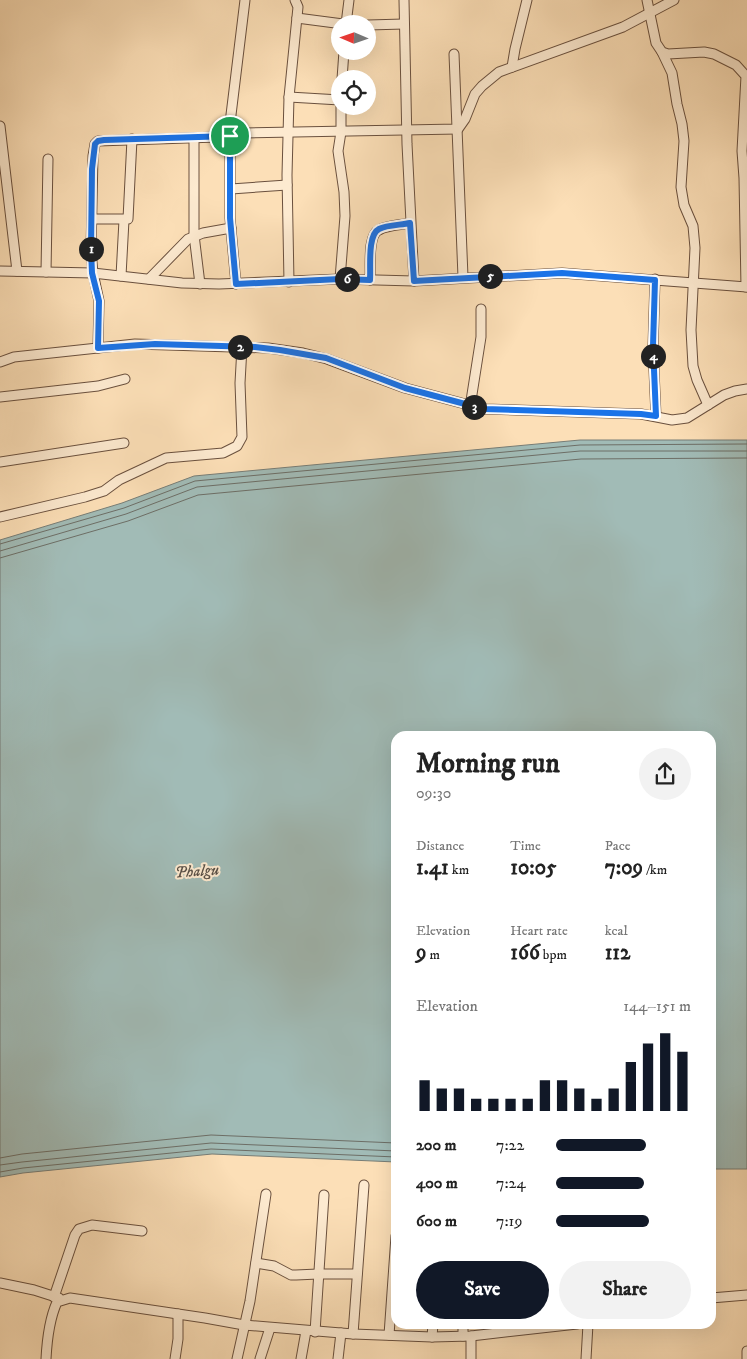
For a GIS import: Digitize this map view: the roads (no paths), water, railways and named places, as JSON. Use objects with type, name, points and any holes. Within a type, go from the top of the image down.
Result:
[{"type":"street","points":[[236,284],[232,228],[230,136],[232,102],[245,0]]},
{"type":"street","points":[[289,282],[288,133],[289,97],[298,4],[295,0]]},
{"type":"street","points":[[346,15],[349,0]]},
{"type":"street","points":[[404,0],[406,130],[414,281]]},
{"type":"street","points":[[512,67],[514,49],[528,0]]},
{"type":"street","points":[[647,0],[656,43],[672,72],[682,124],[684,141],[681,187],[684,205],[695,235],[691,330],[693,366],[708,406]]},
{"type":"street","points":[[458,129],[465,119],[475,94],[499,72],[623,27],[674,0]]},
{"type":"street","points":[[297,18],[331,22]]},
{"type":"street","points":[[376,25],[404,24]]},
{"type":"street","points":[[0,271],[92,273],[200,284],[340,279],[414,281],[562,273],[746,287],[742,151],[746,76],[741,69],[720,57],[704,52],[668,54],[662,52]]},
{"type":"street","points":[[454,54],[463,277]]},
{"type":"street","points":[[289,97],[331,99]]},
{"type":"street","points":[[340,279],[344,216],[344,192],[338,150],[341,115]]},
{"type":"street","points":[[0,126],[2,161],[17,271]]},
{"type":"street","points":[[98,348],[99,301],[92,273],[92,219],[93,156],[95,144],[98,141],[194,138],[246,133],[458,129]]},
{"type":"street","points":[[194,138],[194,236],[200,284]]},
{"type":"street","points":[[92,219],[128,219],[132,139]]},
{"type":"street","points":[[46,272],[48,159]]},
{"type":"street","points":[[231,188],[287,186]]},
{"type":"street","points":[[121,276],[124,220]]},
{"type":"street","points":[[370,280],[371,242],[375,232],[379,229],[410,223]]},
{"type":"street","points":[[149,279],[182,245],[194,236],[232,228]]},
{"type":"street","points":[[655,280],[653,346],[656,416]]},
{"type":"street","points":[[470,406],[480,337],[481,309]]},
{"type":"street","points":[[1,360],[98,348],[155,344],[280,350],[336,361],[393,384],[470,406],[496,410],[641,414],[679,420],[687,418],[729,393],[747,388]]},
{"type":"street","points":[[0,517],[104,491],[119,480],[166,458],[223,454],[232,450],[242,437],[240,383],[242,347]]},
{"type":"street","points":[[0,397],[90,387],[125,379]]},
{"type":"street","points":[[0,462],[124,443]]},
{"type":"street","points":[[353,1334],[364,1185]]},
{"type":"street","points":[[237,1359],[250,1301],[266,1194]]},
{"type":"street","points":[[301,1359],[310,1331],[318,1274],[324,1195]]},
{"type":"street","points":[[46,1359],[51,1318],[75,1235],[79,1229],[92,1225],[142,1231]]},
{"type":"street","points":[[256,1263],[274,1266],[291,1275],[358,1274]]},
{"type":"street","points":[[0,1283],[34,1290],[58,1298],[70,1298],[270,1328],[341,1334],[432,1337],[467,1336],[508,1329]]},
{"type":"street","points":[[716,1298],[747,1295]]},
{"type":"street","points":[[389,1335],[391,1307]]},
{"type":"street","points":[[175,1359],[178,1339],[178,1314]]},
{"type":"street","points":[[260,1359],[270,1328]]},
{"type":"street","points":[[432,1329],[432,1337]]},
{"type":"street","points":[[465,1329],[471,1359]]},
{"type":"street","points":[[586,1359],[588,1329]]},
{"type":"street","points":[[338,1359],[341,1334]]},
{"type":"street","points":[[747,1351],[747,1359]]},
{"type":"water","name":"Phalgu","points":[[580,440],[747,440],[747,1169],[716,1169],[716,731],[391,731],[391,1162],[212,1154],[0,1177],[0,540],[122,503],[194,476]]}]
